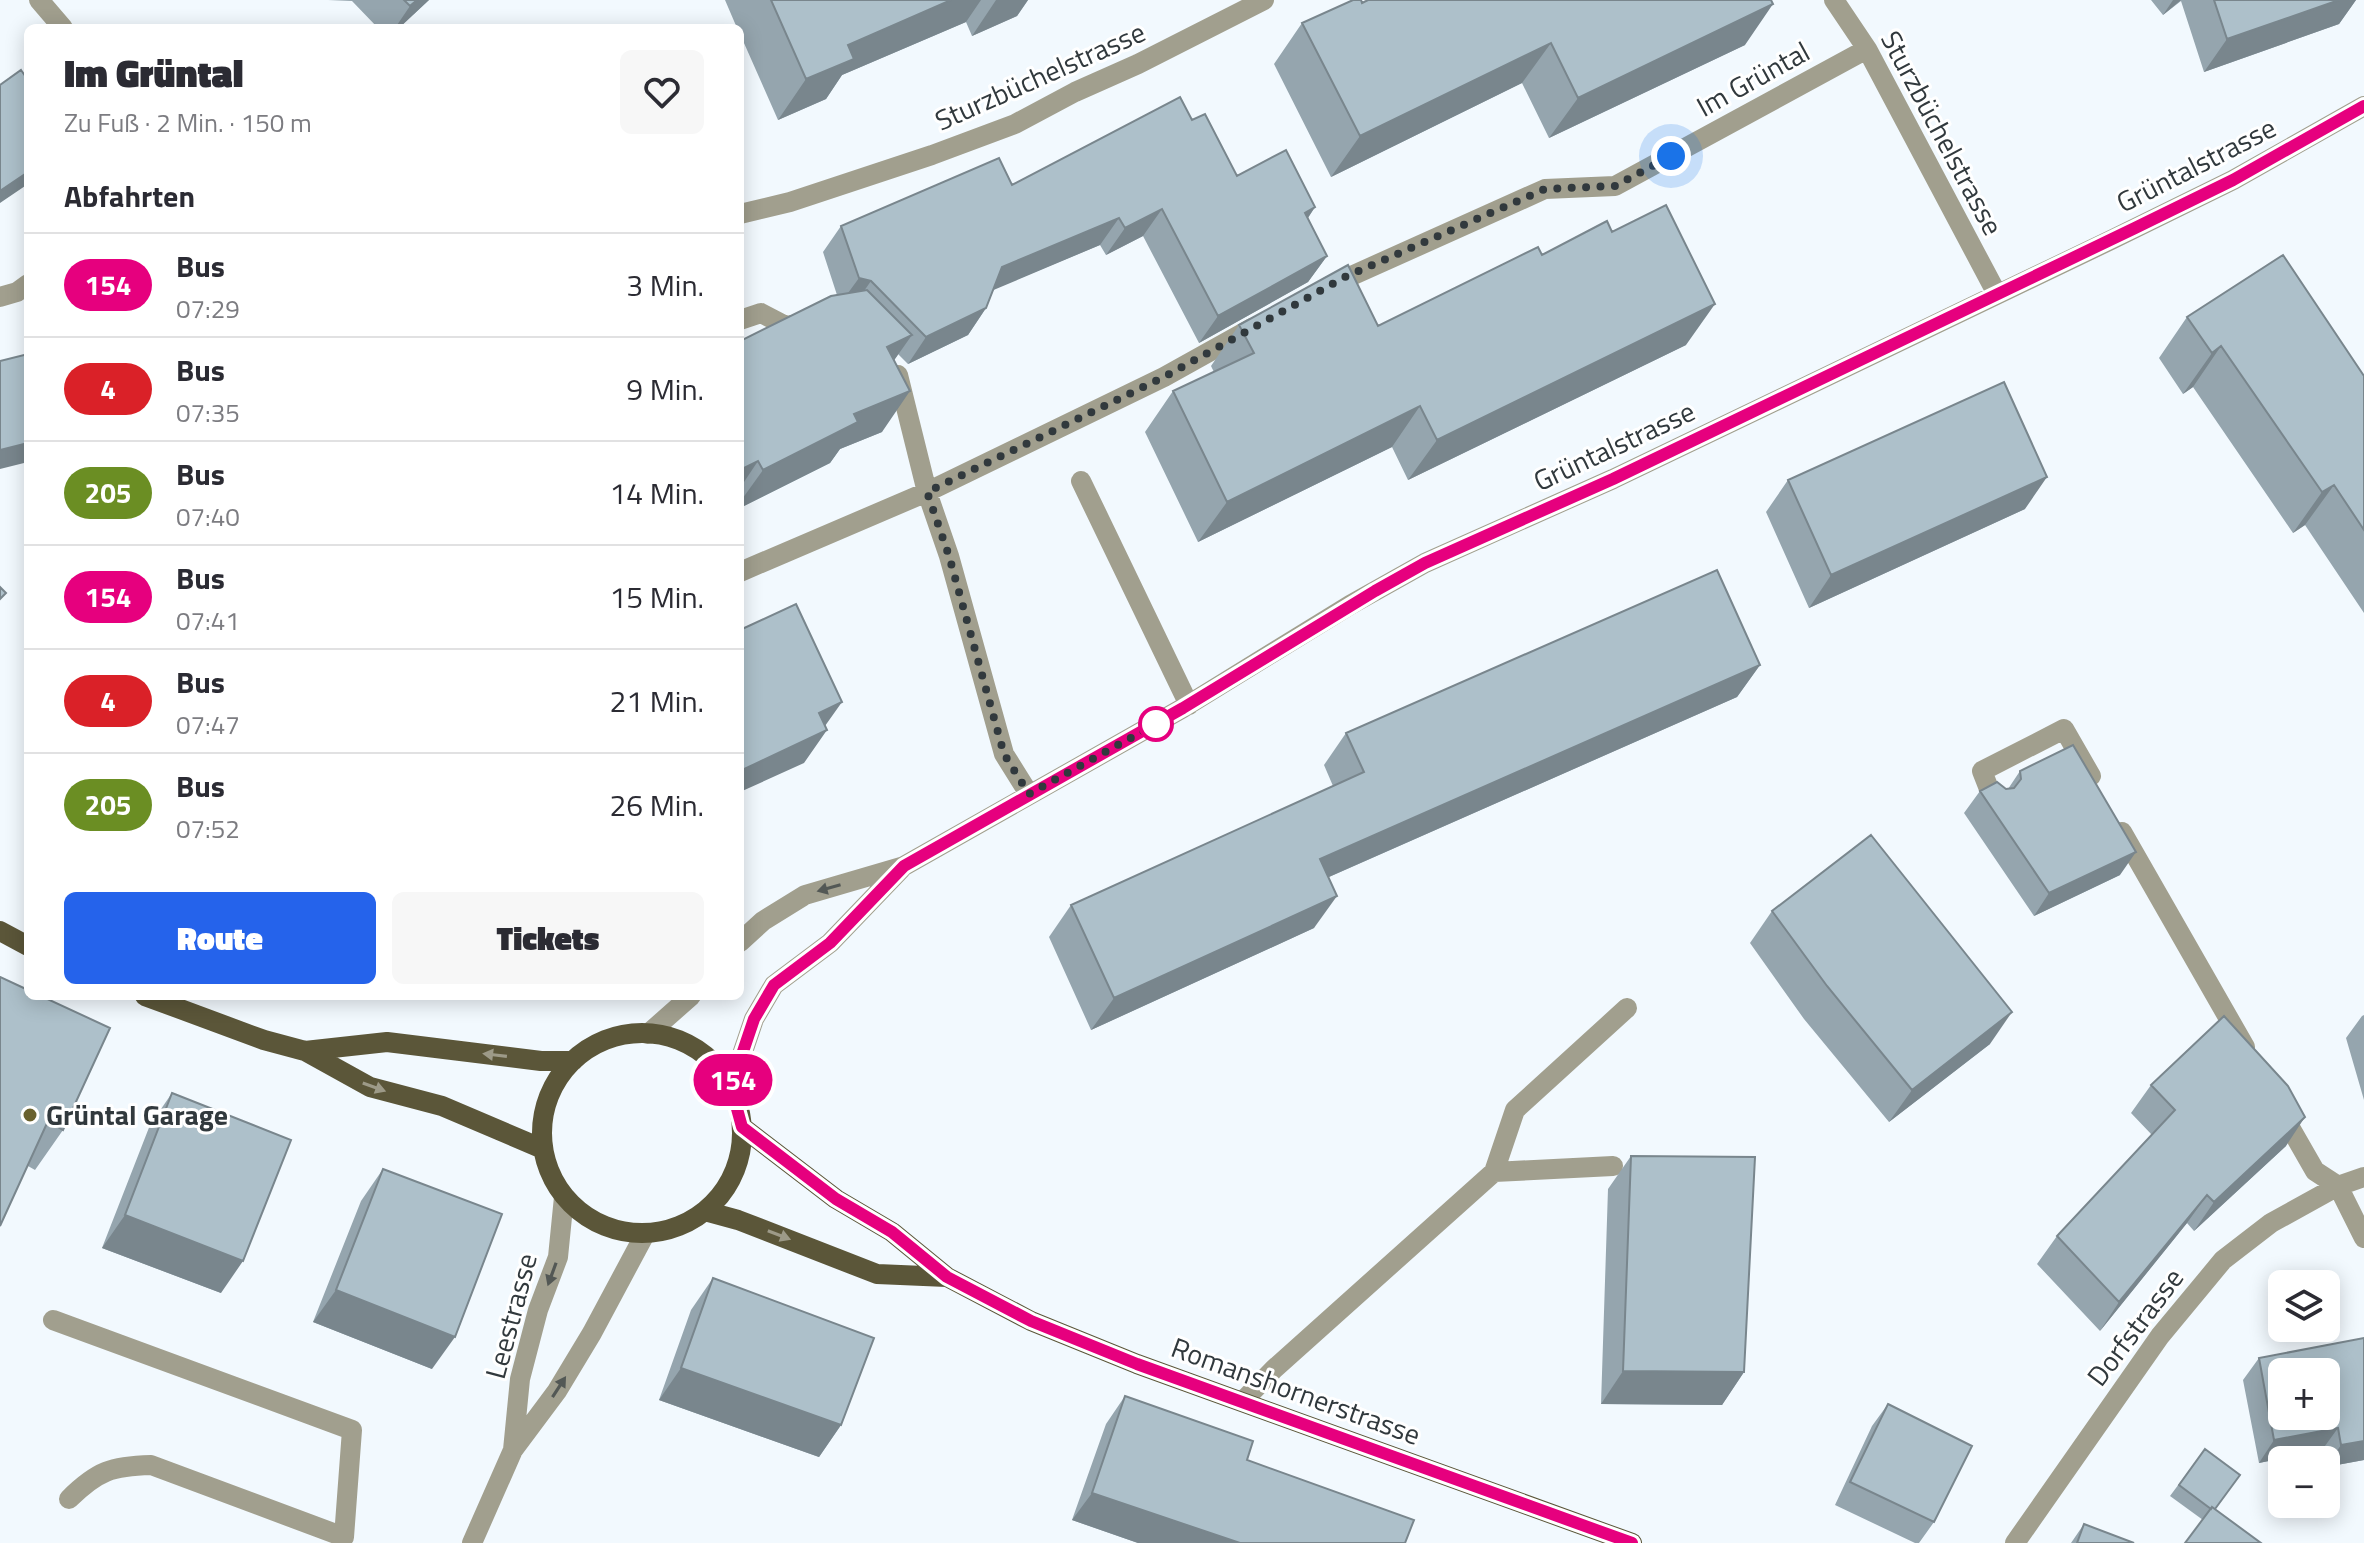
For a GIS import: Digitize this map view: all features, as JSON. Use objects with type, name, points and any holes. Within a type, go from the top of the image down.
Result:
[{"type":"main road","points":[[0,931],[24,944]]},
{"type":"main road","points":[[156,1000],[264,1040],[305,1051],[370,1087],[442,1106],[543,1149]]},
{"type":"main road","points":[[648,1034],[674,1038],[697,1049],[716,1066],[731,1087],[742,1127],[739,1159],[726,1188],[705,1211],[677,1227],[645,1234],[622,1232],[600,1224],[581,1213],[564,1197],[550,1175],[543,1149],[542,1125],[546,1101],[557,1079],[573,1061],[595,1045],[621,1035],[648,1034]]},
{"type":"main road","points":[[305,1051],[387,1042],[541,1061],[573,1061]]},
{"type":"main road","name":"Romanshornerstrasse","points":[[742,1127],[836,1199],[892,1232],[947,1277],[1031,1321],[1137,1364],[1632,1543]]},
{"type":"main road","name":"Romanshornerstrasse","points":[[705,1211],[738,1220],[877,1274],[947,1277]]},
{"type":"street","points":[[39,0],[60,24]]},
{"type":"street","name":"Sturzbüchelstrasse","points":[[744,213],[790,202],[1015,124],[1264,0]]},
{"type":"street","name":"Sturzbüchelstrasse","points":[[1834,0],[1867,49],[1997,294]]},
{"type":"street","name":"Im Grüntal","points":[[1317,292],[1545,189],[1615,186],[1867,49]]},
{"type":"street","name":"Grüntalstrasse","points":[[744,938],[763,921],[805,895],[904,866],[1189,705],[1350,605],[1425,563],[1613,479],[2233,180],[2364,106]]},
{"type":"street","points":[[0,297],[24,287]]},
{"type":"street","points":[[744,319],[761,313],[786,326],[829,319]]},
{"type":"street","points":[[744,570],[927,492],[1164,377],[1275,315]]},
{"type":"street","points":[[886,360],[897,371],[927,492],[949,556],[1004,754],[1029,794]]},
{"type":"street","points":[[1081,481],[1189,705]]},
{"type":"street","points":[[1993,799],[1982,771],[2064,729],[2252,1060]]},
{"type":"street","name":"Grüntalstrasse","points":[[731,1087],[754,1019],[774,985],[830,943],[904,866]]},
{"type":"street","points":[[648,1034],[686,1000]]},
{"type":"street","points":[[1243,1401],[1274,1369],[1494,1172],[1515,1110],[1627,1008]]},
{"type":"street","points":[[2268,1088],[2315,1171],[2338,1186],[2364,1238]]},
{"type":"street","points":[[1494,1172],[1613,1166]]},
{"type":"street","name":"Dorfstrasse","points":[[2015,1543],[2160,1336],[2223,1260],[2271,1223],[2338,1186],[2364,1177]]},
{"type":"street","name":"Leestrasse","points":[[513,1450],[520,1379],[538,1310],[558,1257],[564,1197]]},
{"type":"street","name":"Leestrasse","points":[[472,1543],[513,1450],[557,1391],[645,1234]]},
{"type":"street","points":[[53,1320],[352,1430],[347,1541],[151,1465],[119,1466],[90,1477],[69,1499]]},
{"type":"building","points":[[771,0],[951,0],[848,45],[854,59],[806,79]]},
{"type":"building","points":[[1353,0],[1361,0],[1362,3],[1368,0],[1771,0],[1773,4],[1578,98],[1551,43],[1360,136],[1302,23]]},
{"type":"building","points":[[2214,0],[2339,0],[2227,39]]},
{"type":"building","points":[[21,70],[24,74],[24,175],[0,191],[0,85]]},
{"type":"building","points":[[1180,97],[1192,120],[1205,114],[1237,176],[1286,150],[1315,207],[1305,213],[1327,256],[1218,316],[1162,209],[1125,228],[1119,218],[1002,267],[986,308],[926,337],[871,281],[859,278],[841,226],[999,158],[1012,185]]},
{"type":"building","points":[[1666,205],[1715,304],[1437,440],[1420,406],[1227,502],[1173,391],[1254,353],[1239,325],[1348,265],[1378,326],[1538,247],[1542,255],[1607,221],[1612,232]]},
{"type":"building","points":[[2283,255],[2364,376],[2364,530],[2334,485],[2322,492],[2221,346],[2212,353],[2187,317]]},
{"type":"building","points":[[867,290],[912,335],[887,347],[910,391],[854,414],[858,422],[763,470],[758,461],[744,468],[744,339],[831,296]]},
{"type":"building","points":[[24,355],[24,444],[0,450],[0,361]]},
{"type":"building","points":[[2004,382],[2047,477],[1831,575],[1788,480]]},
{"type":"building","points":[[1717,570],[1760,665],[1320,859],[1337,896],[1114,998],[1071,905],[1364,772],[1346,733]]},
{"type":"building","points":[[796,604],[842,702],[819,713],[827,730],[744,769],[744,628]]},
{"type":"building","points":[[2073,745],[2136,852],[2049,893],[1980,791],[1997,782],[2006,789],[2014,788],[2021,779],[2020,771]]},
{"type":"building","points":[[1871,835],[2012,1012],[1912,1090],[1827,986],[1772,911]]},
{"type":"building","points":[[0,977],[24,988],[24,1000],[50,1000],[110,1028],[63,1130],[48,1121],[0,1226]]},
{"type":"building","points":[[2224,1016],[2288,1086],[2305,1117],[2214,1202],[2207,1195],[2119,1302],[2057,1236],[2175,1110],[2151,1085]]},
{"type":"building","points":[[172,1093],[291,1140],[243,1261],[125,1215]]},
{"type":"building","points":[[1631,1156],[1755,1157],[1744,1372],[1623,1371]]},
{"type":"building","points":[[383,1169],[502,1214],[455,1337],[336,1290]]},
{"type":"building","points":[[713,1278],[874,1338],[841,1425],[681,1368]]},
{"type":"building","points":[[2364,1338],[2364,1441],[2341,1445],[2338,1430],[2340,1358],[2268,1358],[2268,1407],[2259,1358]]},
{"type":"building","points":[[1125,1396],[1253,1441],[1247,1460],[1414,1520],[1405,1543],[1240,1543],[1092,1493]]},
{"type":"building","points":[[1888,1404],[1972,1446],[1934,1522],[1850,1482]]},
{"type":"building","points":[[2272,1430],[2327,1430],[2274,1440]]},
{"type":"building","points":[[2205,1449],[2240,1475],[2215,1509],[2179,1485]]},
{"type":"building","points":[[2212,1507],[2261,1543],[2185,1543]]},
{"type":"building","points":[[2084,1524],[2134,1543],[2077,1543]]},
{"type":"bus line","name":"154","points":[[1632,1543],[1137,1364],[1031,1321],[947,1277],[892,1232],[836,1199],[742,1127],[731,1087],[740,1052],[754,1019],[774,985],[830,943],[904,866],[1183,708],[1350,605],[1425,563],[1613,479],[2233,180],[2364,106]]},
{"type":"place","name":"Grüntal Garage","points":[[30,1115]]},
{"type":"route","points":[[1156,724],[1029,794],[1004,754],[949,556],[927,492],[1164,377],[1345,277],[1545,189],[1615,186],[1671,156]]}]
